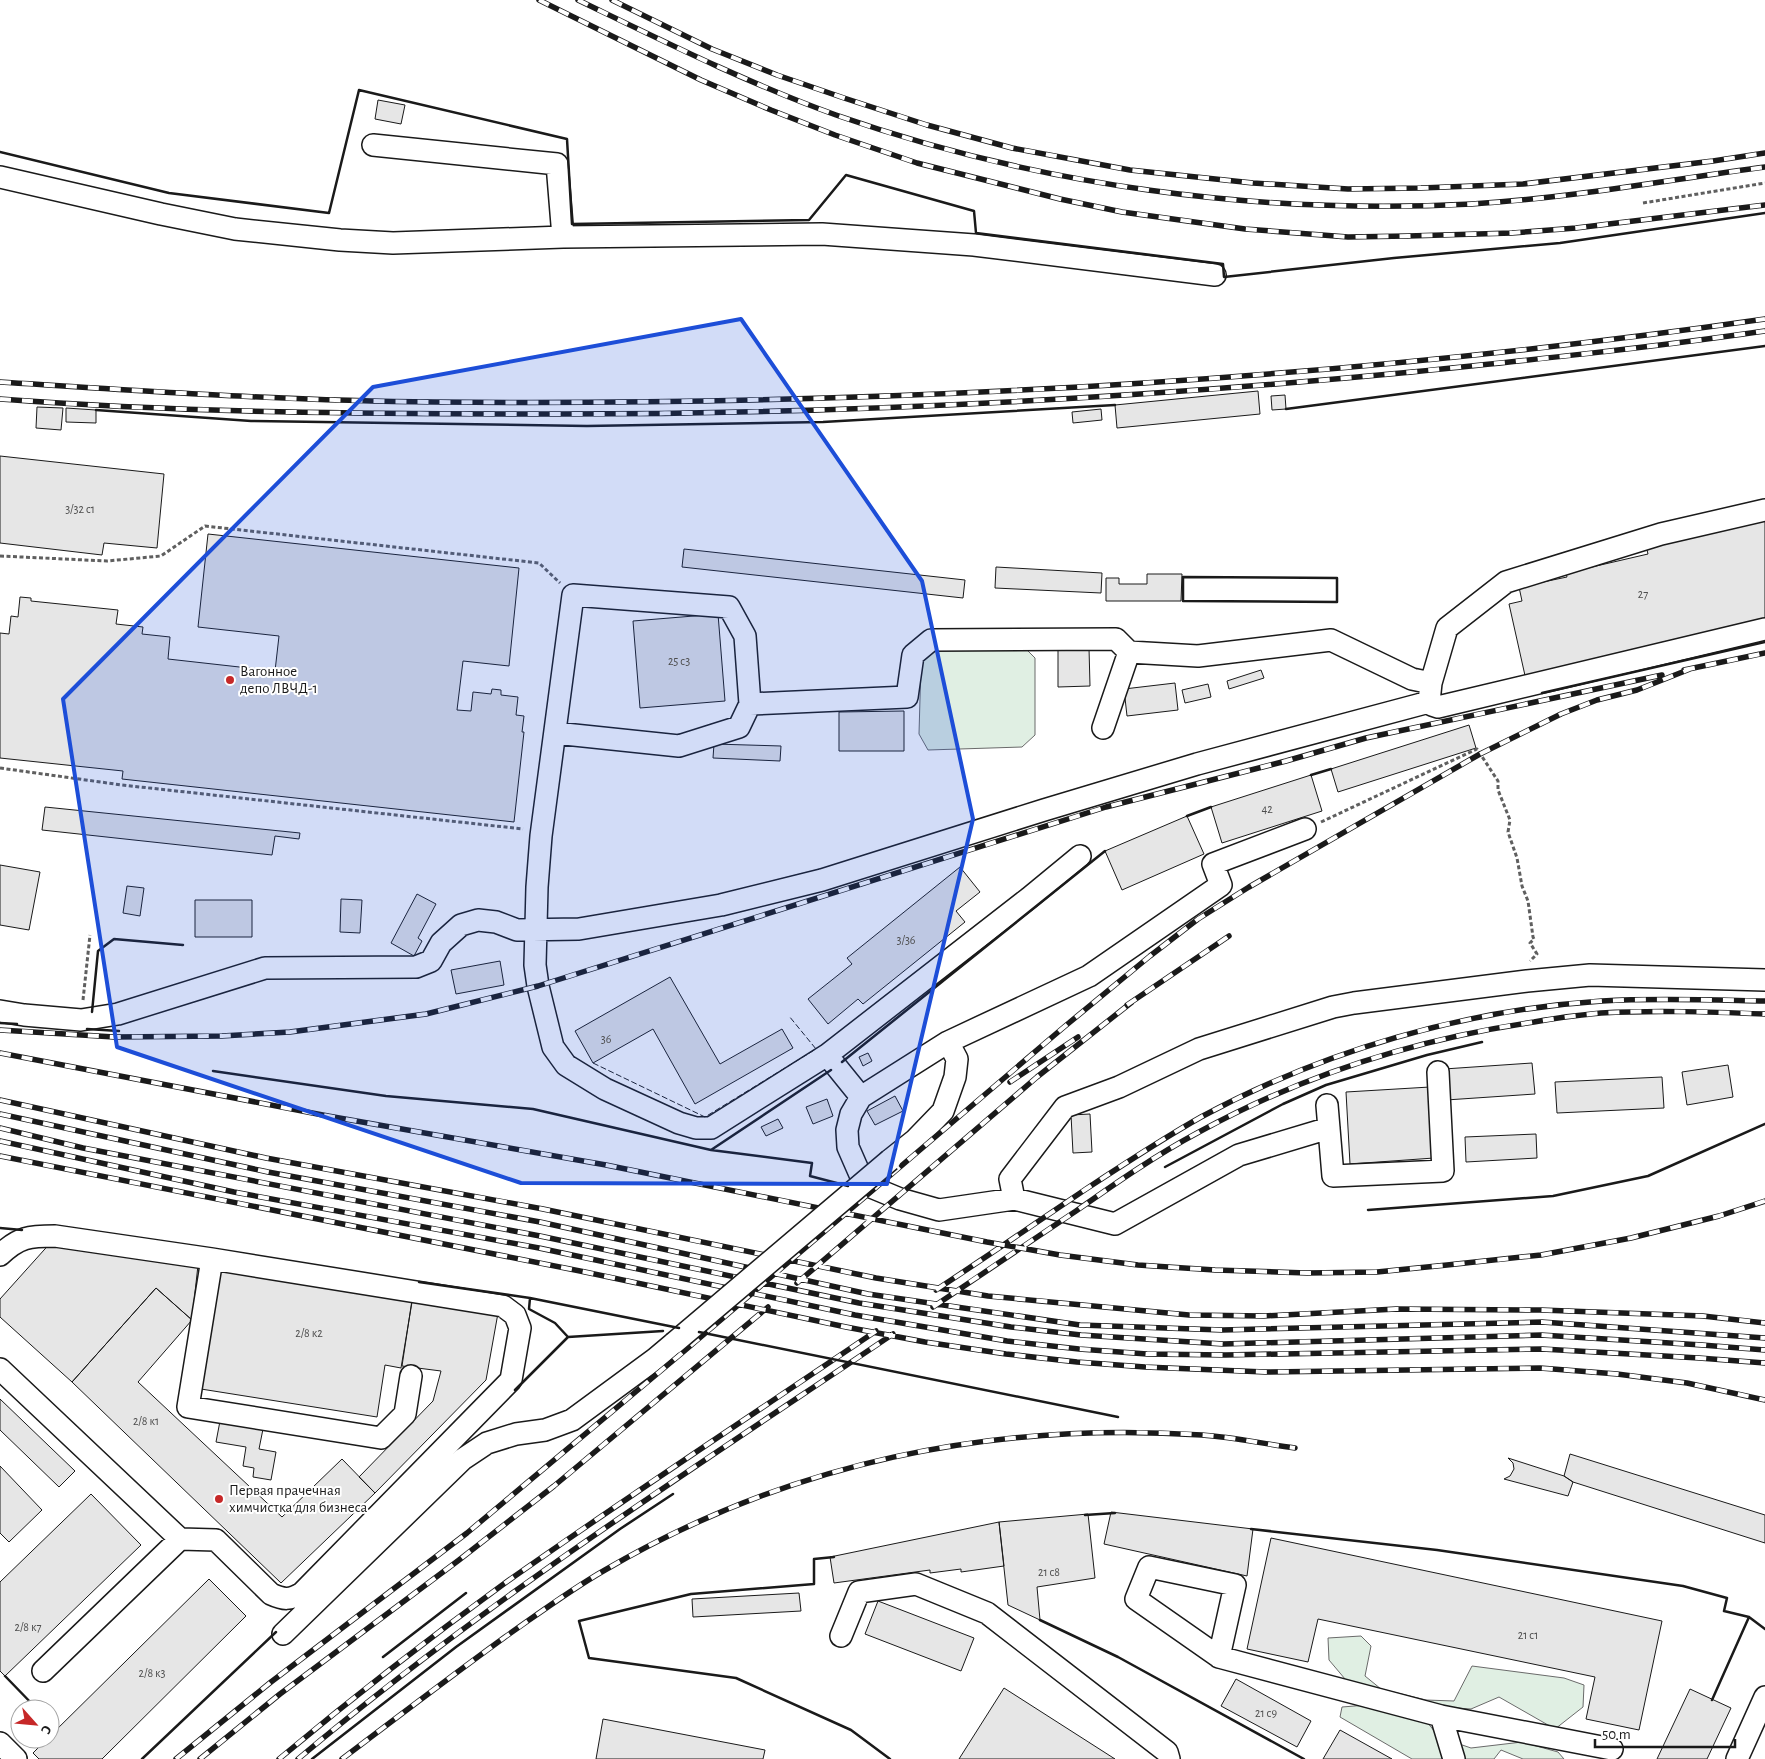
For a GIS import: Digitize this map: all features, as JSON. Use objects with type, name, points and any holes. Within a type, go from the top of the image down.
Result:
[{"type":"lane","points":[[373,144],[557,164],[563,237]]},
{"type":"lane","points":[[0,177],[235,229],[296,236],[393,243],[563,237],[822,234],[974,245],[1215,275]]},
{"type":"lane","points":[[1765,510],[1661,534],[1506,582],[1447,628],[1430,693],[1432,705],[1438,707],[1765,629]]},
{"type":"lane","points":[[556,733],[679,746],[739,728],[750,704],[745,636],[729,607],[573,596],[542,831],[538,879],[535,965],[538,986],[553,1047],[566,1065],[606,1089],[679,1123],[696,1128],[711,1128],[827,1055],[1030,898],[1080,856]]},
{"type":"lane","points":[[750,704],[907,697],[913,655],[930,640],[1116,639],[1129,652],[1198,656],[1331,640],[1412,679],[1430,693]]},
{"type":"lane","points":[[1103,728],[1129,652]]},
{"type":"lane","points":[[0,1011],[81,1020],[118,1014],[265,968],[416,967],[431,961],[441,942],[461,925],[478,920],[496,922],[517,930],[579,929],[721,905],[822,880],[1430,693]]},
{"type":"lane","points":[[1305,829],[1213,864],[1221,885],[1089,976],[948,1042],[861,1097],[851,1114],[847,1130],[848,1147],[862,1179],[871,1187],[900,1199],[939,1210],[1014,1200],[1115,1224],[1239,1155],[1329,1128]]},
{"type":"lane","points":[[1014,1200],[1010,1179],[1065,1107],[1119,1087],[1199,1049],[1332,1007],[1527,981],[1590,975],[1765,980]]},
{"type":"lane","points":[[283,1634],[464,1459],[487,1443],[516,1434],[545,1430],[572,1420],[655,1359],[915,1140],[944,1111],[955,1077],[957,1059],[948,1042]]},
{"type":"lane","points":[[827,1055],[861,1097]]},
{"type":"lane","points":[[1327,1105],[1333,1176],[1443,1170],[1438,1072]]},
{"type":"lane","points":[[0,1254],[13,1242],[36,1236],[55,1236],[212,1259],[503,1306],[515,1315],[520,1328],[511,1380],[308,1586],[291,1599],[281,1599],[271,1594],[216,1540],[180,1539],[0,1369]]},
{"type":"lane","points":[[212,1259],[188,1407],[381,1438],[405,1414],[411,1376]]},
{"type":"lane","points":[[43,1671],[180,1539]]},
{"type":"lane","points":[[1219,1657],[1235,1585],[1150,1567],[1136,1599],[1219,1657],[1441,1716],[1612,1749]]},
{"type":"lane","points":[[841,1636],[859,1592],[916,1584],[987,1613],[1167,1752],[1169,1759]]},
{"type":"lane","points":[[1737,1759],[1765,1697]]},
{"type":"lane","points":[[1441,1716],[1454,1759]]},
{"type":"lane","points":[[0,1743],[16,1759]]},
{"type":"path","points":[[1643,203],[1765,183]]},
{"type":"path","points":[[0,556],[106,562],[160,556],[205,526],[539,563],[573,596]]},
{"type":"path","points":[[1305,829],[1477,749],[1498,781],[1498,790],[1510,820],[1508,832],[1517,858],[1522,886],[1528,901],[1534,938],[1530,943],[1537,954],[1528,963]]},
{"type":"path","points":[[0,768],[122,785],[542,831]]},
{"type":"path","points":[[81,1020],[90,935]]},
{"type":"highlighted area","points":[[741,319],[922,581],[973,819],[887,1184],[521,1183],[117,1047],[63,699],[373,387]]},
{"type":"green space","points":[[937,648],[1025,648],[1035,658],[1035,735],[1022,747],[928,750],[919,734],[921,663]]},
{"type":"green space","points":[[1361,1636],[1371,1646],[1365,1676],[1381,1689],[1426,1700],[1454,1701],[1472,1666],[1564,1678],[1584,1685],[1583,1707],[1555,1729],[1499,1697],[1471,1709],[1442,1707],[1427,1722],[1439,1737],[1471,1748],[1522,1742],[1558,1752],[1564,1759],[1523,1759],[1501,1750],[1494,1759],[1412,1759],[1340,1717],[1342,1707],[1367,1705],[1329,1660],[1328,1638]]},
{"type":"building","points":[[378,100],[405,105],[401,124],[375,119]]},
{"type":"building","points":[[1258,391],[1260,414],[1117,428],[1115,405]]},
{"type":"building","points":[[1285,395],[1286,409],[1272,410],[1271,396]]},
{"type":"building","points":[[37,407],[63,408],[61,430],[36,428]]},
{"type":"building","points":[[66,408],[96,410],[96,423],[66,422]]},
{"type":"building","points":[[1101,409],[1102,420],[1073,423],[1072,412]]},
{"type":"building","points":[[0,456],[164,474],[157,548],[104,543],[102,555],[0,543]]},
{"type":"building","points":[[1765,518],[1765,623],[1526,680],[1509,604],[1522,601],[1519,587],[1567,577],[1566,573],[1648,554],[1646,546]]},
{"type":"building","name":"Вагонное депо ЛВЧД-1","points":[[208,534],[519,568],[509,666],[463,661],[457,710],[471,711],[473,692],[491,694],[492,689],[501,690],[501,695],[518,697],[516,715],[524,716],[522,732],[524,732],[514,822],[122,779],[123,771],[0,758],[0,633],[9,634],[11,616],[18,617],[20,597],[31,598],[31,601],[118,610],[116,624],[143,627],[142,634],[170,637],[168,659],[275,671],[279,636],[198,627]]},
{"type":"building","points":[[684,549],[965,580],[963,598],[682,567]]},
{"type":"building","points":[[996,567],[1102,573],[1101,593],[995,588]]},
{"type":"building","points":[[1147,574],[1182,574],[1181,601],[1106,601],[1106,578],[1119,578],[1119,584],[1147,584]]},
{"type":"building","points":[[718,614],[725,701],[640,708],[633,621]]},
{"type":"building","points":[[1058,648],[1089,648],[1090,686],[1058,687]]},
{"type":"building","points":[[1261,670],[1264,678],[1229,689],[1227,681]]},
{"type":"building","points":[[1175,683],[1178,710],[1127,716],[1124,689]]},
{"type":"building","points":[[1208,684],[1211,697],[1185,703],[1182,690]]},
{"type":"building","points":[[904,711],[904,751],[839,751],[839,712]]},
{"type":"building","points":[[1469,725],[1476,748],[1338,792],[1331,769]]},
{"type":"building","points":[[714,744],[781,746],[780,761],[713,758]]},
{"type":"building","points":[[1311,775],[1322,811],[1222,843],[1211,807]]},
{"type":"building","points":[[45,807],[300,833],[299,839],[275,836],[272,855],[42,830]]},
{"type":"building","points":[[1187,816],[1204,854],[1122,890],[1105,851]]},
{"type":"building","points":[[0,865],[40,872],[29,930],[0,925]]},
{"type":"building","points":[[960,867],[980,892],[956,911],[965,922],[863,1004],[858,999],[828,1024],[808,999],[852,964],[847,958]]},
{"type":"building","points":[[127,886],[144,888],[140,916],[123,913]]},
{"type":"building","points":[[417,894],[436,904],[418,938],[422,941],[414,956],[391,943]]},
{"type":"building","points":[[341,899],[362,900],[360,933],[340,932]]},
{"type":"building","points":[[195,900],[252,900],[252,937],[195,937]]},
{"type":"building","points":[[500,961],[504,985],[456,994],[451,970]]},
{"type":"building","points":[[670,977],[720,1064],[782,1029],[793,1048],[695,1104],[653,1029],[593,1063],[575,1031]]},
{"type":"building","points":[[868,1053],[872,1061],[863,1066],[859,1057]]},
{"type":"building","points":[[1532,1063],[1535,1094],[1446,1100],[1444,1069]]},
{"type":"building","points":[[1728,1065],[1733,1097],[1687,1105],[1682,1072]]},
{"type":"building","points":[[1662,1077],[1664,1108],[1557,1113],[1555,1082]]},
{"type":"building","points":[[1430,1087],[1434,1158],[1350,1164],[1346,1092]]},
{"type":"building","points":[[895,1096],[903,1111],[875,1125],[867,1111]]},
{"type":"building","points":[[827,1099],[833,1116],[813,1124],[806,1107]]},
{"type":"building","points":[[1090,1114],[1092,1152],[1073,1153],[1071,1115]]},
{"type":"building","points":[[778,1119],[783,1128],[766,1136],[761,1127]]},
{"type":"building","points":[[1536,1134],[1537,1158],[1466,1162],[1465,1137]]},
{"type":"building","points":[[53,1240],[198,1265],[192,1320],[156,1288],[72,1382],[0,1317],[0,1299]]},
{"type":"building","points":[[221,1265],[413,1296],[401,1368],[385,1365],[377,1417],[201,1389]]},
{"type":"building","points":[[156,1288],[192,1320],[138,1382],[282,1517],[342,1459],[375,1493],[281,1583],[72,1382]]},
{"type":"building","points":[[412,1300],[498,1313],[486,1380],[375,1493],[359,1477],[433,1401],[441,1371],[402,1366]]},
{"type":"building","points":[[0,1399],[75,1471],[59,1487],[0,1430]]},
{"type":"building","points":[[220,1421],[263,1429],[259,1449],[276,1452],[271,1480],[253,1477],[254,1468],[243,1466],[246,1447],[216,1442]]},
{"type":"building","points":[[1570,1454],[1765,1515],[1765,1543],[1573,1482],[1564,1476]]},
{"type":"building","points":[[1508,1458],[1564,1476],[1573,1482],[1568,1496],[1504,1479],[1510,1476],[1514,1469],[1513,1463]]},
{"type":"building","points":[[0,1466],[42,1510],[9,1542],[0,1533]]},
{"type":"building","points":[[91,1494],[141,1545],[5,1676],[0,1671],[0,1582]]},
{"type":"building","points":[[1111,1512],[1253,1529],[1247,1576],[1104,1544]]},
{"type":"building","points":[[1088,1514],[1095,1578],[1037,1587],[1040,1620],[1008,1605],[999,1522]]},
{"type":"building","points":[[999,1522],[1004,1566],[961,1572],[961,1569],[930,1573],[930,1570],[834,1583],[830,1557]]},
{"type":"building","points":[[1271,1538],[1662,1621],[1639,1730],[1586,1719],[1595,1677],[1318,1619],[1308,1662],[1247,1649]]},
{"type":"building","points":[[209,1579],[246,1616],[102,1759],[39,1759],[33,1753],[37,1749],[60,1749],[60,1726]]},
{"type":"building","points":[[799,1593],[801,1611],[693,1617],[692,1599]]},
{"type":"building","points":[[878,1601],[974,1638],[961,1671],[865,1634]]},
{"type":"building","points":[[1236,1679],[1311,1721],[1297,1747],[1221,1706]]},
{"type":"building","points":[[1004,1688],[1115,1759],[959,1759]]},
{"type":"building","points":[[1690,1689],[1731,1708],[1707,1759],[1657,1759]]},
{"type":"building","points":[[603,1719],[765,1750],[763,1759],[596,1759]]},
{"type":"building","points":[[1340,1730],[1392,1759],[1323,1759]]},
{"type":"railway","points":[[539,0],[701,80],[835,135],[917,163],[1060,199],[1122,212],[1245,229],[1348,237],[1512,233],[1576,228],[1765,205]]},
{"type":"railway","points":[[578,0],[738,75],[836,115],[913,140],[991,160],[1070,177],[1150,190],[1230,199],[1311,205],[1392,206],[1472,204],[1582,193],[1765,167]]},
{"type":"railway","points":[[612,0],[712,49],[777,75],[844,98],[927,125],[1012,148],[1130,170],[1253,183],[1348,189],[1421,188],[1523,184],[1765,153]]},
{"type":"railway","points":[[0,382],[272,398],[381,401],[602,402],[768,400],[1102,386],[1268,374],[1600,341],[1765,319]]},
{"type":"railway","points":[[0,399],[210,410],[350,413],[666,413],[880,408],[1092,397],[1306,382],[1545,358],[1765,331]]},
{"type":"railway","points":[[1684,670],[1765,653]]},
{"type":"railway","points":[[176,1759],[271,1682],[467,1533],[682,1353],[1064,1027],[1198,919],[1249,887],[1480,754],[1561,714],[1597,700],[1637,690],[1690,669]]},
{"type":"railway","points":[[0,1030],[114,1037],[222,1036],[290,1032],[426,1014],[538,986],[1106,807],[1286,761],[1366,738],[1662,675]]},
{"type":"railway","points":[[1127,1005],[1229,936]]},
{"type":"railway","points":[[936,1290],[1186,1125],[1248,1093],[1296,1072],[1345,1054],[1447,1024],[1550,1006],[1602,1001],[1643,1000],[1765,1001]]},
{"type":"railway","points":[[797,1283],[1037,1077],[1132,1002]]},
{"type":"railway","points":[[933,1307],[1167,1150],[1238,1112],[1279,1093],[1362,1062],[1447,1038],[1559,1018],[1601,1013],[1642,1012],[1765,1014]]},
{"type":"railway","points":[[1010,1082],[1078,1037]]},
{"type":"railway","points":[[0,1053],[328,1116],[606,1165],[987,1242],[1060,1255],[1138,1265],[1307,1273],[1377,1272],[1447,1265],[1541,1255],[1631,1238],[1719,1216],[1765,1201]]},
{"type":"railway","points":[[0,1100],[266,1158],[543,1209],[876,1278],[988,1296],[1189,1315],[1264,1316],[1396,1309],[1541,1310],[1703,1316],[1765,1323]]},
{"type":"railway","points":[[0,1114],[268,1172],[540,1222],[868,1294],[1080,1325],[1222,1330],[1542,1322],[1765,1338]]},
{"type":"railway","points":[[0,1128],[83,1148],[540,1236],[859,1303],[1011,1327],[1081,1335],[1223,1344],[1541,1335],[1765,1350]]},
{"type":"railway","points":[[0,1141],[234,1192],[539,1248],[855,1315],[1007,1341],[1147,1354],[1225,1355],[1542,1349],[1765,1363]]},
{"type":"railway","points":[[0,1156],[585,1272],[846,1327],[925,1342],[1006,1354],[1145,1367],[1265,1372],[1540,1368],[1617,1374],[1687,1383],[1765,1400]]},
{"type":"railway","points":[[200,1759],[280,1694],[554,1486],[768,1307]]},
{"type":"railway","points":[[279,1759],[390,1669],[505,1583],[876,1331]]},
{"type":"railway","points":[[298,1759],[441,1645],[515,1591],[665,1487],[893,1334]]},
{"type":"railway","points":[[342,1759],[505,1637],[554,1602],[605,1570],[675,1533],[746,1502],[819,1477],[893,1457],[969,1443],[1046,1435],[1124,1432],[1202,1435],[1295,1448]]},
{"type":"fence","points":[[593,1063],[705,1117],[816,1049],[789,1016]]},
{"type":"wall","points":[[0,152],[169,193],[329,213],[359,90],[567,139],[572,224],[809,220],[846,175],[974,211],[976,233],[1223,264],[1224,277],[1394,258],[1560,243],[1765,213]]},
{"type":"wall","points":[[1286,409],[1765,346]]},
{"type":"wall","points":[[96,410],[251,421],[587,426],[823,422],[1115,405]]},
{"type":"wall","points":[[1183,577],[1337,578],[1337,602],[1183,601],[1183,577]]},
{"type":"wall","points":[[1542,693],[1765,642]]},
{"type":"wall","points":[[1311,775],[1331,769]]},
{"type":"wall","points":[[1187,816],[1211,807]]},
{"type":"wall","points":[[842,1062],[1105,851]]},
{"type":"wall","points":[[92,1012],[98,951],[114,939],[183,945]]},
{"type":"wall","points":[[0,1023],[17,1024]]},
{"type":"wall","points":[[87,1029],[119,1031]]},
{"type":"wall","points":[[1165,1167],[1283,1104],[1326,1085],[1427,1055],[1482,1042]]},
{"type":"wall","points":[[711,1150],[831,1070]]},
{"type":"wall","points":[[213,1071],[386,1096],[533,1109],[711,1150],[812,1163],[810,1176],[848,1186]]},
{"type":"wall","points":[[1368,1210],[1553,1196],[1648,1176],[1765,1124]]},
{"type":"wall","points":[[0,1228],[22,1230]]},
{"type":"wall","points":[[419,1282],[530,1298],[529,1309],[555,1323],[568,1337]]},
{"type":"wall","points":[[530,1298],[679,1328]]},
{"type":"wall","points":[[515,1390],[568,1337],[663,1331]]},
{"type":"wall","points":[[699,1332],[1118,1417]]},
{"type":"wall","points":[[312,1759],[456,1647],[620,1529],[673,1494]]},
{"type":"wall","points":[[1085,1515],[1115,1513]]},
{"type":"wall","points":[[1251,1529],[1437,1550],[1683,1586],[1727,1598],[1724,1611],[1749,1617],[1765,1629]]},
{"type":"wall","points":[[834,1557],[814,1559],[814,1584],[691,1594],[579,1621],[589,1658],[736,1678],[851,1730],[890,1759]]},
{"type":"wall","points":[[383,1657],[466,1593]]},
{"type":"wall","points":[[1712,1700],[1749,1617]]},
{"type":"wall","points":[[1040,1620],[1118,1657],[1304,1759]]},
{"type":"wall","points":[[142,1759],[276,1632]]},
{"type":"wall","points":[[5,1676],[27,1699]]},
{"type":"place","name":"Вагонное депо ЛВЧД-1","points":[[230,680]]},
{"type":"place","name":"Первая прачечная химчистка для бизнеса","points":[[219,1499]]}]
